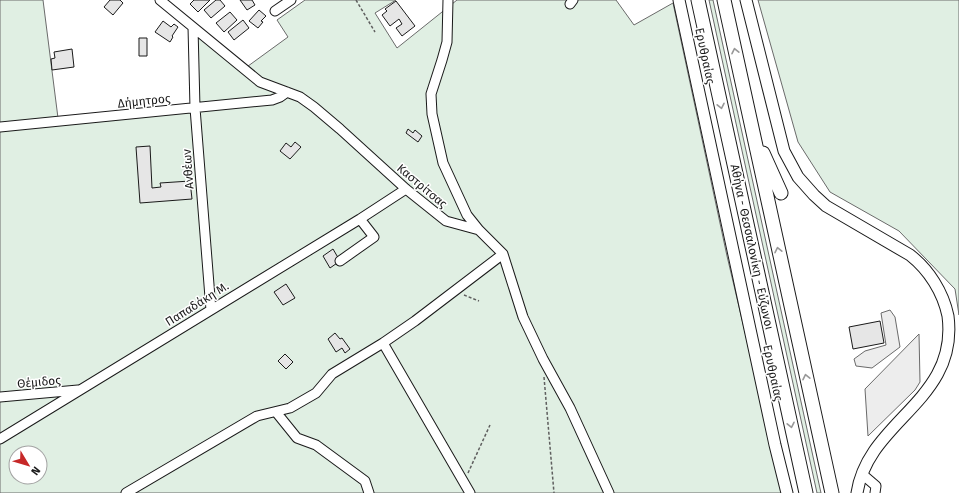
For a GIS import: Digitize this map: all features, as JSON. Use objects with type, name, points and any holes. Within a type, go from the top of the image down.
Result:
[{"type":"highway","name":"Αθήνα - Θεσσαλονίκη - Εύζωνοι","points":[[698,0],[806,493]]},
{"type":"highway","name":"Αθήνα - Θεσσαλονίκη - Εύζωνοι","points":[[724,0],[832,493]]},
{"type":"highway","points":[[752,130],[781,193]]},
{"type":"main road","name":"Ερυθραίας","points":[[679,0],[773,438],[787,493]]},
{"type":"main road","points":[[746,0],[782,144],[787,159],[798,177],[826,206],[910,255],[919,262],[939,290],[947,311],[950,339],[944,367],[931,389],[873,451],[862,474],[857,493]]},
{"type":"street","name":"Καστρίτσας","points":[[160,0],[260,82],[300,97],[314,107],[406,189],[446,221],[479,230],[503,254],[523,318],[543,360],[570,408],[609,493]]},
{"type":"street","points":[[275,11],[291,0]]},
{"type":"street","points":[[448,0],[447,42],[431,94],[432,114],[443,163],[467,215],[479,230]]},
{"type":"street","name":"Ανθέων","points":[[193,27],[195,108],[211,310]]},
{"type":"street","name":"Δήμητρος","points":[[0,127],[272,100],[287,92]]},
{"type":"street","name":"Παπαδάκη Μ.","points":[[0,439],[360,219],[406,189]]},
{"type":"street","points":[[340,261],[374,237],[360,219]]},
{"type":"street","points":[[127,493],[257,416],[290,408],[316,393],[332,374],[383,343],[415,321],[503,254]]},
{"type":"street","points":[[383,343],[470,493]]},
{"type":"street","name":"Θέμιδος","points":[[0,398],[80,390]]},
{"type":"street","points":[[276,412],[297,438],[316,445],[365,481],[368,493]]},
{"type":"street","points":[[862,474],[876,486],[875,493]]},
{"type":"path","points":[[356,0],[375,32]]},
{"type":"path","points":[[454,291],[479,301]]},
{"type":"path","points":[[543,360],[545,402],[554,493]]},
{"type":"path","points":[[464,482],[490,425]]},
{"type":"green space","points":[[0,0],[43,0],[58,118],[195,107],[193,28],[244,69],[288,37],[277,20],[305,0],[396,0],[375,13],[397,48],[457,0],[616,0],[634,25],[673,3],[727,256],[783,493],[0,493]]},
{"type":"green space","points":[[709,0],[713,0],[821,493],[817,493]]},
{"type":"green space","points":[[758,0],[959,0],[959,315],[955,289],[899,231],[830,192],[798,142]]},
{"type":"shaded area","points":[[890,310],[895,317],[900,347],[872,368],[856,366],[854,359],[865,351],[886,345],[881,313]]},
{"type":"shaded area","points":[[919,334],[920,382],[915,390],[868,436],[865,389]]},
{"type":"building","points":[[110,0],[120,0],[123,3],[113,15],[104,7]]},
{"type":"building","points":[[194,0],[210,0],[198,12],[190,4]]},
{"type":"building","points":[[216,0],[220,0],[225,6],[211,18],[204,10]]},
{"type":"building","points":[[240,0],[252,0],[255,5],[247,10]]},
{"type":"building","points":[[396,1],[415,26],[402,36],[396,28],[402,24],[399,19],[390,26],[382,15],[387,11],[385,9]]},
{"type":"building","points":[[259,10],[266,16],[261,21],[263,22],[258,28],[249,21]]},
{"type":"building","points":[[230,12],[237,20],[224,32],[216,23]]},
{"type":"building","points":[[243,20],[249,28],[234,40],[228,32]]},
{"type":"building","points":[[163,21],[171,27],[174,24],[178,27],[170,42],[155,32]]},
{"type":"building","points":[[139,38],[147,38],[147,56],[139,56]]},
{"type":"building","points":[[72,49],[74,67],[52,70],[51,59],[55,58],[54,52]]},
{"type":"building","points":[[408,129],[413,133],[415,130],[422,136],[418,142],[406,133]]},
{"type":"building","points":[[295,142],[301,147],[290,159],[280,151],[286,143],[291,147]]},
{"type":"building","points":[[150,146],[152,188],[161,187],[160,183],[190,181],[192,199],[140,203],[136,147]]},
{"type":"building","points":[[333,249],[340,261],[330,268],[323,256]]},
{"type":"building","points":[[286,284],[295,298],[283,305],[274,292]]},
{"type":"building","points":[[880,321],[884,343],[853,349],[849,327]]},
{"type":"building","points":[[335,333],[340,339],[342,338],[350,349],[345,353],[342,348],[336,352],[328,339]]},
{"type":"building","points":[[285,354],[293,362],[286,369],[278,361]]}]
